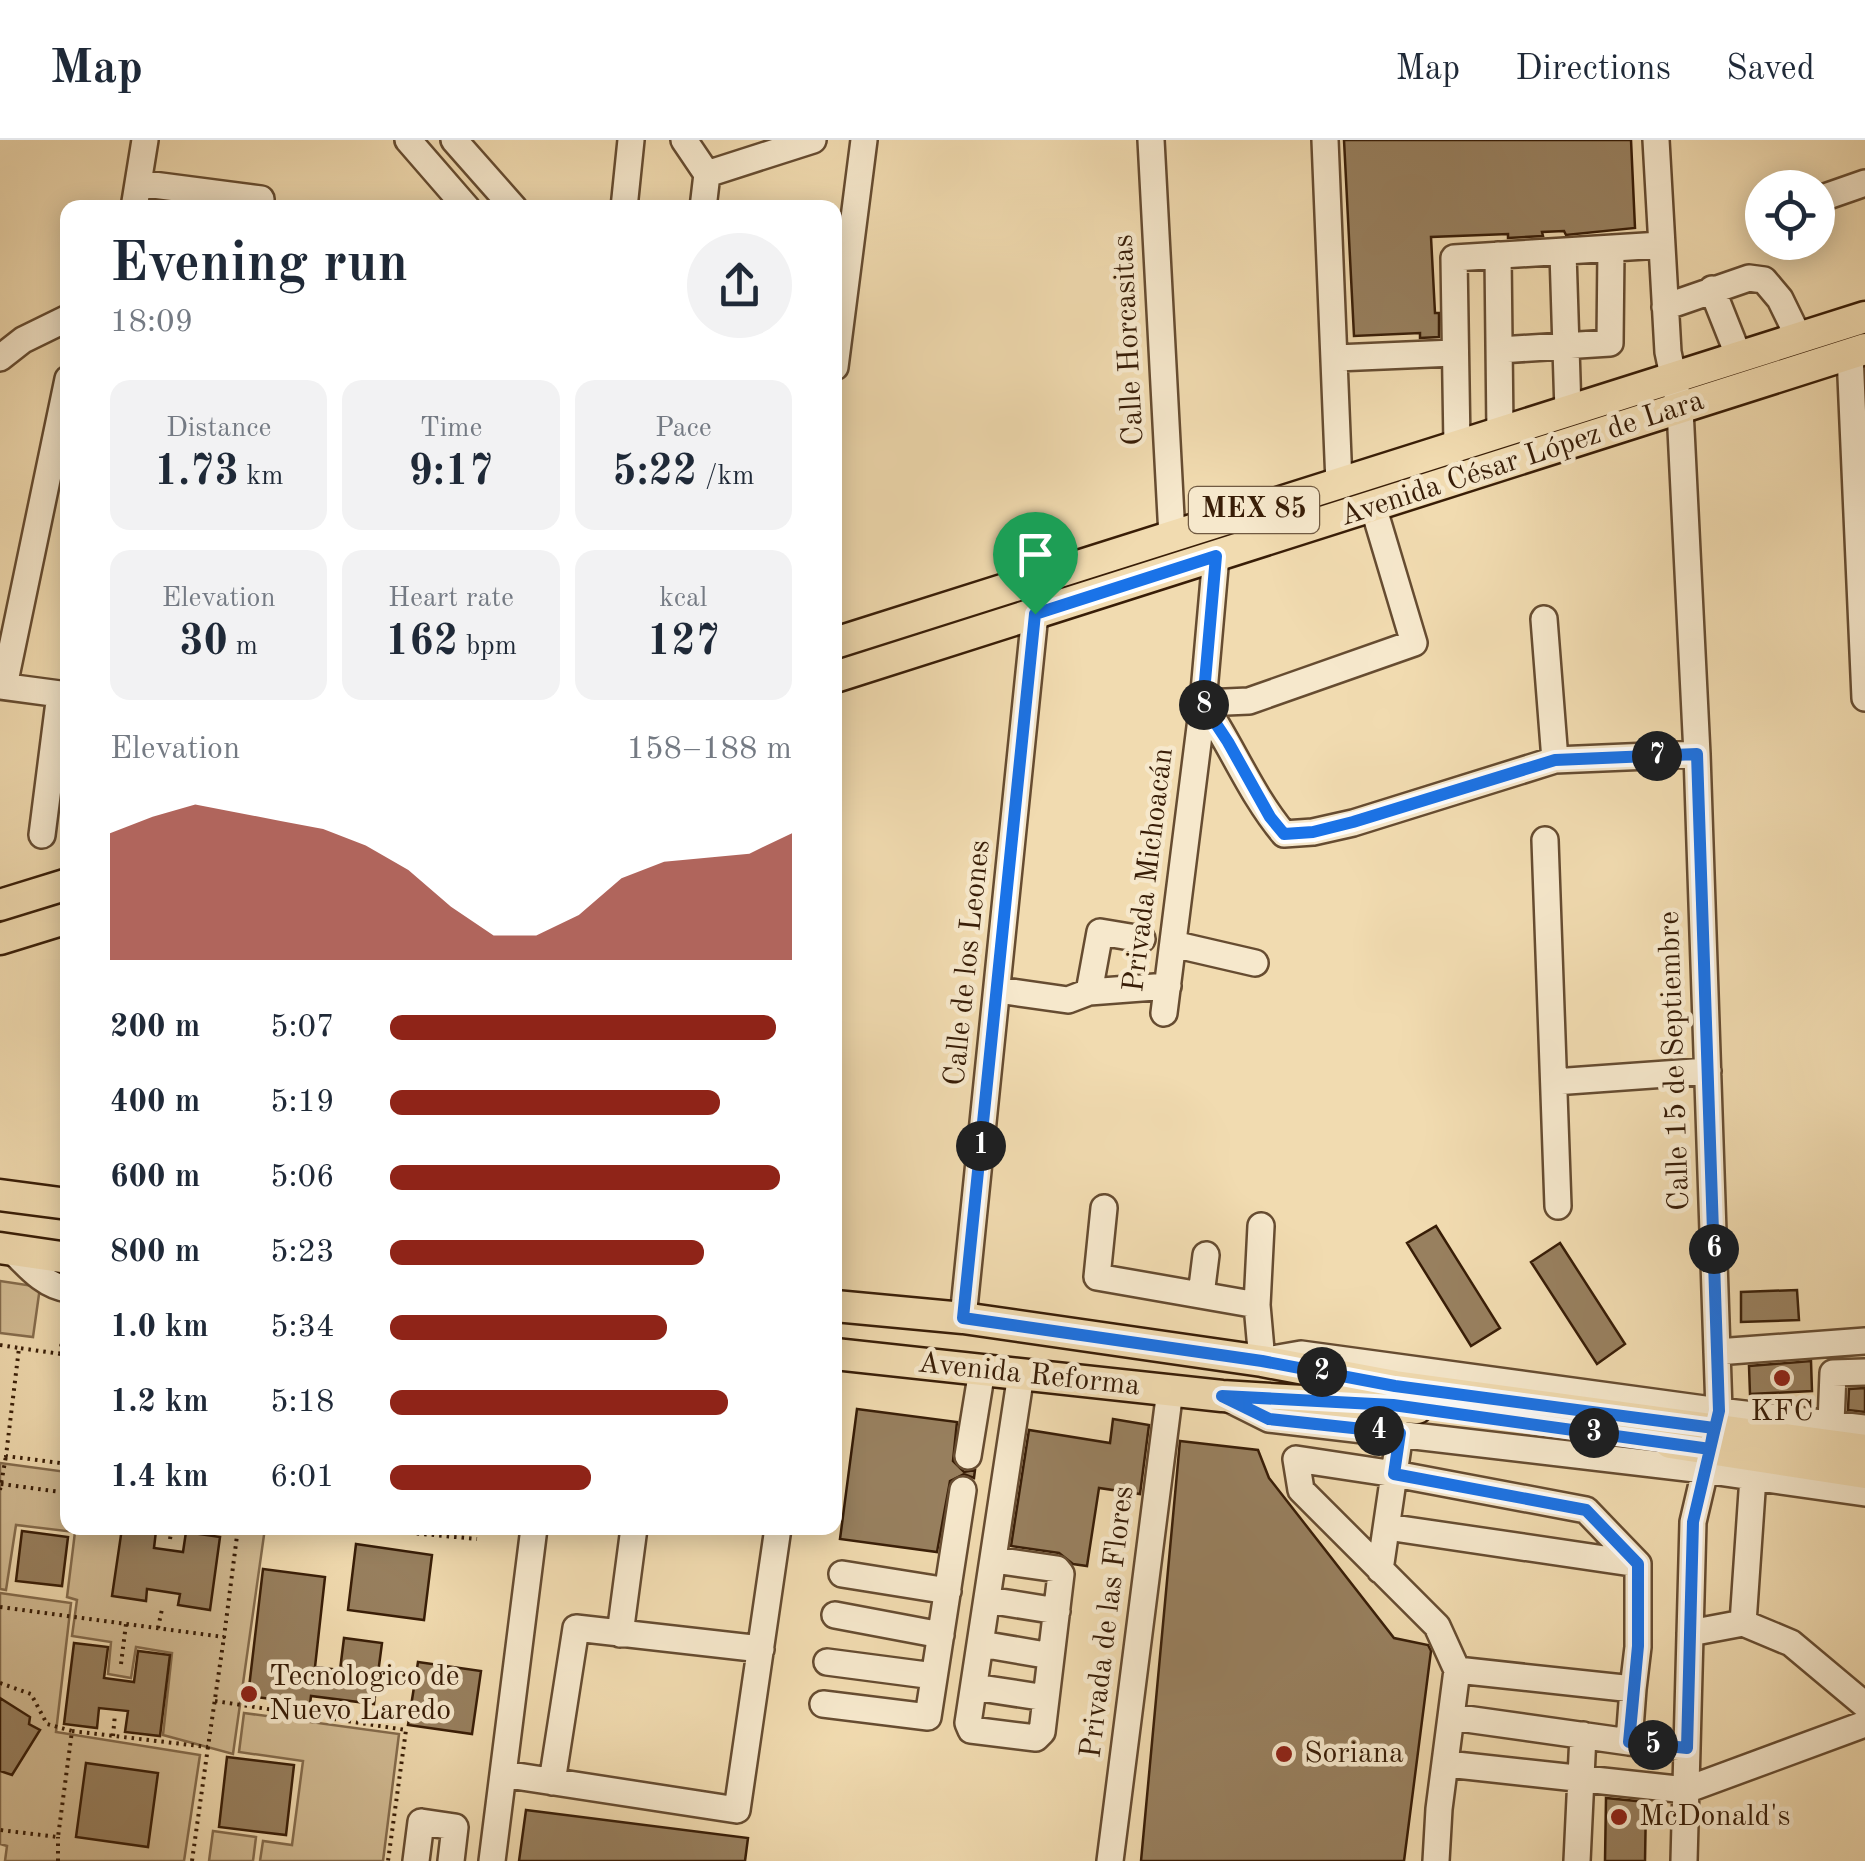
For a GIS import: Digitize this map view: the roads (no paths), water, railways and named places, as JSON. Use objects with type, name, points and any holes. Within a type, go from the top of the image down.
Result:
[{"type":"main road","name":"Avenida César López de Lara","points":[[842,641],[1865,317]]},
{"type":"main road","name":"Avenida César López de Lara","points":[[842,675],[1858,352]]},
{"type":"main road","points":[[0,905],[60,886]]},
{"type":"main road","points":[[0,939],[60,920]]},
{"type":"main road","points":[[0,1195],[60,1203]]},
{"type":"main road","points":[[6,1249],[60,1257]]},
{"type":"main road","name":"Avenida Reforma","points":[[842,1307],[963,1318],[1262,1361],[1712,1440],[1865,1474]]},
{"type":"main road","name":"Avenida Reforma","points":[[842,1355],[1222,1396],[1393,1405],[1712,1440],[1865,1450]]},
{"type":"street","points":[[145,140],[136,195],[261,198]]},
{"type":"street","points":[[408,140],[460,200]]},
{"type":"street","points":[[454,140],[507,200]]},
{"type":"street","points":[[625,200],[632,140]]},
{"type":"street","points":[[684,140],[707,174],[704,200]]},
{"type":"street","points":[[707,174],[813,140]]},
{"type":"street","points":[[842,312],[864,140]]},
{"type":"street","name":"Calle Horcasitas","points":[[1151,140],[1172,536]]},
{"type":"street","points":[[1326,140],[1339,483]]},
{"type":"street","name":"Calle 15 de Septiembre","points":[[1656,140],[1666,307],[1680,409],[1697,754],[1717,1352],[1712,1440],[1693,1522],[1684,1861]]},
{"type":"street","points":[[1835,193],[1865,183]]},
{"type":"street","points":[[1458,446],[1452,262],[1459,256],[1563,254],[1661,245]]},
{"type":"street","points":[[1500,350],[1610,343],[1611,250]]},
{"type":"street","points":[[1563,254],[1568,411]]},
{"type":"street","points":[[1498,255],[1500,432]]},
{"type":"street","points":[[1666,307],[1749,278],[1764,280],[1780,299],[1798,338]]},
{"type":"street","points":[[1712,289],[1740,357]]},
{"type":"street","points":[[0,358],[23,340],[60,322]]},
{"type":"street","points":[[1858,352],[1865,698]]},
{"type":"street","points":[[1336,358],[1454,353]]},
{"type":"street","points":[[1455,399],[1500,395]]},
{"type":"street","points":[[42,835],[60,694],[2,686],[60,416]]},
{"type":"street","points":[[1373,506],[1414,643],[1249,701],[1203,704],[1284,834],[1353,822],[1555,760],[1697,754]]},
{"type":"street","name":"Privada Michoacán","points":[[1164,1013],[1203,704],[1216,556]]},
{"type":"street","name":"Calle de los Leones","points":[[963,1318],[1035,614]]},
{"type":"street","points":[[1544,619],[1555,760]]},
{"type":"street","points":[[1546,840],[1558,1206]]},
{"type":"street","points":[[1090,992],[1100,932],[1142,938]]},
{"type":"street","points":[[1173,944],[1255,962]]},
{"type":"street","points":[[998,990],[1068,1000],[1090,992],[1168,986]]},
{"type":"street","points":[[1554,1082],[1708,1072]]},
{"type":"street","points":[[1104,1208],[1097,1277],[1257,1305]]},
{"type":"street","points":[[1260,1226],[1257,1305],[1262,1361]]},
{"type":"street","points":[[6,1249],[60,1288]]},
{"type":"street","points":[[1201,1294],[1206,1255]]},
{"type":"street","points":[[1717,1352],[1865,1341]]},
{"type":"street","points":[[968,1456],[982,1370]]},
{"type":"street","points":[[1832,1423],[1833,1373],[1865,1372]]},
{"type":"street","points":[[994,1560],[1057,1569],[1061,1574],[1042,1732],[1036,1738],[971,1730],[968,1723],[1021,1374]]},
{"type":"street","name":"Privada de las Flores","points":[[1110,1861],[1170,1390]]},
{"type":"street","name":"Avenida Reforma","points":[[1222,1396],[1269,1419],[1400,1433],[1712,1440],[1832,1423],[1865,1428]]},
{"type":"street","points":[[1380,1570],[1400,1433]]},
{"type":"street","name":"Avenida Reforma","points":[[1712,1440],[1753,1477],[1865,1493]]},
{"type":"street","points":[[1436,1861],[1437,1825],[1458,1670],[1437,1626],[1300,1490],[1296,1459],[1586,1510],[1638,1564],[1638,1646],[1629,1742]]},
{"type":"street","points":[[1743,1623],[1753,1477]]},
{"type":"street","points":[[823,1704],[928,1717],[963,1490]]},
{"type":"street","points":[[1387,1527],[1638,1564]]},
{"type":"street","points":[[492,1861],[533,1535]]},
{"type":"street","points":[[620,1634],[633,1535]]},
{"type":"street","points":[[503,1774],[737,1810],[777,1535]]},
{"type":"street","points":[[842,1574],[948,1592]]},
{"type":"street","points":[[988,1600],[1057,1610]]},
{"type":"street","points":[[834,1616],[941,1634]]},
{"type":"street","points":[[1690,1632],[1743,1623],[1791,1643],[1865,1705]]},
{"type":"street","points":[[552,1782],[576,1628],[760,1648]]},
{"type":"street","points":[[980,1644],[1051,1656]]},
{"type":"street","points":[[828,1662],[934,1676]]},
{"type":"street","points":[[1458,1670],[1633,1689]]},
{"type":"street","points":[[974,1687],[1046,1698]]},
{"type":"street","points":[[1452,1717],[1687,1748]]},
{"type":"street","points":[[1446,1764],[1686,1790],[1865,1724]]},
{"type":"street","points":[[1577,1861],[1583,1735]]},
{"type":"street","points":[[416,1861],[421,1822],[456,1827],[451,1861]]},
{"type":"place","name":"KFC","points":[[1782,1378]]},
{"type":"place","name":"Tecnologico de Nuevo Laredo","points":[[249,1694]]},
{"type":"place","name":"Soriana","points":[[1284,1754]]},
{"type":"place","name":"McDonald's","points":[[1619,1817]]}]
